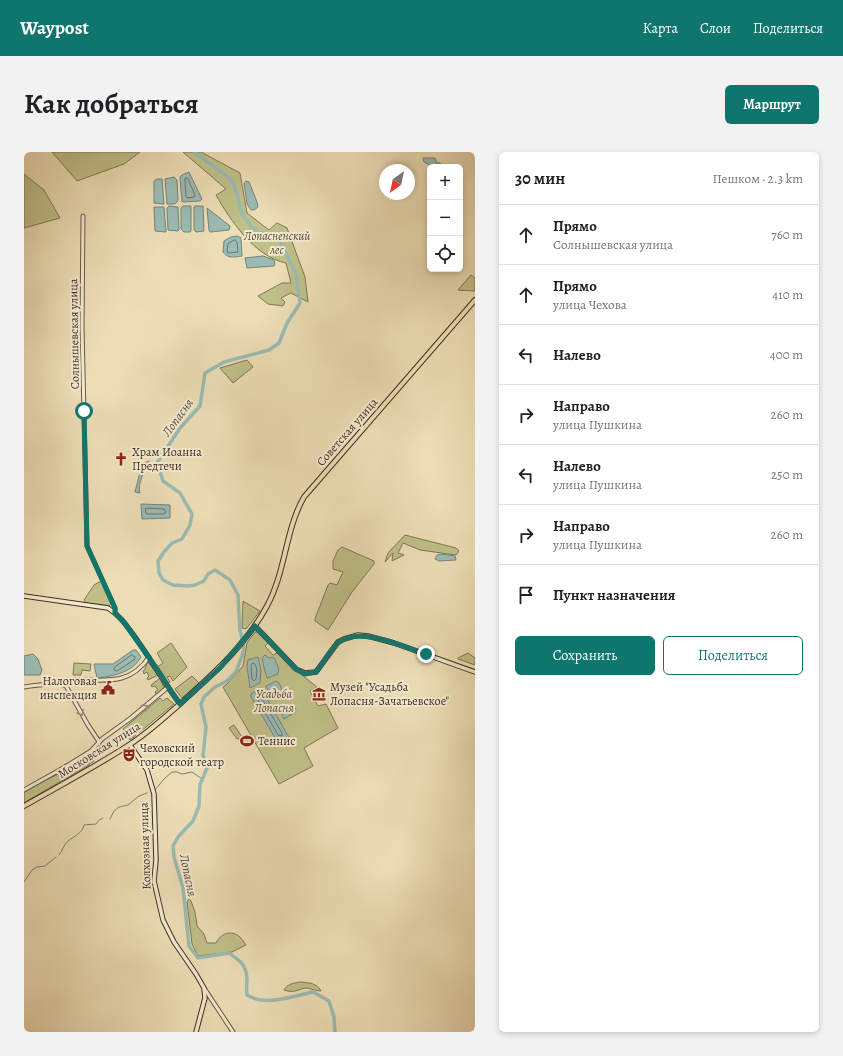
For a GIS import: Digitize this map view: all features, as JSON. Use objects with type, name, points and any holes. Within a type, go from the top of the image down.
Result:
[{"type":"main road","name":"Советская улица","points":[[230,656],[255,626],[271,598],[281,574],[295,519],[304,497],[475,300]]},
{"type":"main road","points":[[24,596],[108,608],[124,622],[180,704]]},
{"type":"main road","points":[[255,626],[296,669],[305,674],[316,672],[338,642],[358,636],[368,636],[394,643],[475,672]]},
{"type":"main road","name":"Московская улица","points":[[24,806],[130,745],[146,734],[214,673],[230,656]]},
{"type":"main road","name":"Колхозная улица","points":[[130,745],[147,770],[152,787],[156,860],[154,881],[163,920],[174,942],[204,988]]},
{"type":"main road","points":[[196,1032],[205,998],[204,988]]},
{"type":"street","name":"Солнышевская улица","points":[[83,216],[82,327],[87,546],[115,608],[115,613]]},
{"type":"street","points":[[24,686],[58,683],[63,680],[84,679],[100,681],[126,677],[143,666],[149,657]]},
{"type":"street","points":[[66,686],[66,683],[69,680]]},
{"type":"street","points":[[24,790],[79,759],[99,744],[66,686],[58,683]]},
{"type":"street","points":[[97,739],[102,739],[131,718],[168,687]]},
{"type":"street","name":"Московская улица","points":[[99,744],[102,739]]},
{"type":"street","name":"Колхозная улица","points":[[204,988],[233,1032]]},
{"type":"green space","points":[[52,152],[140,152],[124,164],[77,181]]},
{"type":"green space","name":"Лопасненский лес","points":[[183,152],[201,152],[240,173],[247,213],[269,230],[277,223],[287,228],[305,277],[308,302],[291,293],[281,298],[285,302],[283,306],[268,304],[258,296],[282,283],[291,283],[286,263],[264,253],[245,236],[228,215],[216,195],[226,189]]},
{"type":"green space","points":[[24,174],[44,190],[60,218],[24,228]]},
{"type":"green space","points":[[471,275],[475,278],[475,291],[458,290]]},
{"type":"green space","points":[[247,360],[253,367],[233,383],[220,368]]},
{"type":"green space","points":[[405,535],[456,548],[459,551],[456,555],[420,550],[403,543],[398,553],[404,555],[392,561],[393,553],[385,562],[388,553]]},
{"type":"green space","points":[[342,547],[374,561],[374,564],[352,592],[328,630],[315,621],[315,619],[328,585],[330,583],[337,585],[343,572],[333,569],[333,561],[338,550]]},
{"type":"green space","points":[[101,581],[112,603],[109,606],[86,603],[84,600],[94,585]]},
{"type":"green space","points":[[243,601],[260,611],[246,629],[242,628]]},
{"type":"green space","name":"Усадьба Лопасня","points":[[255,632],[260,632],[269,642],[265,646],[273,655],[279,652],[297,671],[317,687],[310,691],[318,706],[326,704],[338,728],[304,748],[313,766],[279,784],[223,687],[243,666],[247,643]]},
{"type":"green space","points":[[171,643],[187,667],[173,681],[170,676],[167,677],[170,682],[168,683],[157,667],[163,663],[157,653]]},
{"type":"green space","points":[[468,653],[475,658],[475,665],[458,659]]},
{"type":"green space","points":[[148,662],[158,675],[148,680],[147,678],[149,676],[147,672],[144,674],[143,671],[145,670]]},
{"type":"green space","points":[[74,663],[91,664],[90,671],[82,670],[81,675],[73,675]]},
{"type":"green space","points":[[192,676],[199,683],[182,698],[175,689]]},
{"type":"green space","points":[[160,678],[164,688],[157,695],[155,692],[158,690],[155,686],[152,687],[151,685]]},
{"type":"green space","points":[[160,698],[163,701],[167,698],[174,704],[130,740],[123,729]]},
{"type":"green space","points":[[234,725],[244,740],[247,738],[251,742],[244,747],[229,728]]},
{"type":"green space","points":[[89,754],[94,761],[89,765],[24,803],[24,793],[28,789],[72,767],[72,765]]},
{"type":"green space","points":[[189,899],[195,912],[197,926],[204,934],[207,943],[216,943],[223,935],[233,933],[240,937],[246,945],[232,952],[198,956],[192,944],[187,902]]},
{"type":"green space","points":[[301,982],[315,985],[321,991],[307,988],[294,991],[284,990],[293,983]]},
{"type":"water","points":[[423,158],[435,158],[437,163],[441,164],[428,164],[424,162]]},
{"type":"water","points":[[189,172],[202,199],[200,201],[182,202],[180,177]]},
{"type":"water","points":[[174,177],[177,180],[178,201],[175,204],[167,204],[165,179]]},
{"type":"water","points":[[157,179],[162,179],[164,204],[154,203],[154,181]]},
{"type":"water","points":[[246,181],[249,182],[257,202],[258,207],[254,210],[251,210],[247,204],[244,183]]},
{"type":"water","points":[[169,206],[178,207],[178,231],[168,230],[167,208]]},
{"type":"water","points":[[183,206],[191,206],[190,232],[184,232],[181,229],[181,208]]},
{"type":"water","points":[[195,206],[203,206],[204,231],[196,232],[194,230]]},
{"type":"water","points":[[154,207],[164,207],[166,232],[155,231]]},
{"type":"water","points":[[207,208],[230,226],[229,230],[210,232]]},
{"type":"water","points":[[237,236],[241,238],[242,256],[227,256],[223,252],[224,241],[231,237]]},
{"type":"water","points":[[263,256],[274,260],[274,266],[247,268],[245,258]]},
{"type":"water","points":[[149,461],[140,481],[140,493],[135,492],[142,464]]},
{"type":"water","points":[[141,504],[170,505],[170,518],[142,519]]},
{"type":"water","points":[[442,554],[455,556],[456,560],[439,561],[435,559],[437,555]]},
{"type":"water","points":[[133,650],[136,650],[141,657],[133,667],[116,675],[97,678],[94,664],[113,664]]},
{"type":"water","points":[[33,654],[38,659],[42,670],[40,675],[24,675],[24,656]]},
{"type":"water","points":[[265,655],[269,658],[273,657],[278,669],[278,674],[268,678],[266,676],[262,658]]},
{"type":"water","points":[[258,657],[261,670],[260,683],[250,688],[247,666],[248,660]]},
{"type":"water","points":[[276,681],[279,683],[283,692],[272,699],[266,686]]},
{"type":"water","points":[[261,688],[289,737],[287,739],[277,741],[251,697],[251,694]]},
{"type":"water","points":[[291,704],[296,710],[284,719],[280,711]]},
{"type":"waterway","name":"Лопасня","points":[[194,152],[231,179],[237,194],[242,214],[255,231],[278,237],[296,274],[300,303],[287,323],[279,343],[269,350],[224,362],[205,373],[200,406],[180,428],[157,463],[163,481],[180,493],[192,514],[190,525],[182,539],[172,543],[158,561],[159,573],[163,580],[173,585],[195,585],[204,581],[208,574],[215,570],[230,580],[238,595],[240,630],[244,647],[236,672],[227,681],[215,687],[204,697],[201,704],[206,727],[203,755],[207,768],[200,785],[199,806],[193,821],[178,837],[173,846],[174,857],[183,888],[189,946],[198,958],[229,953],[244,966],[247,979],[247,995],[254,998],[263,1000],[280,1000],[313,992],[329,1001],[334,1017],[335,1032]]},
{"type":"waterway","points":[[155,790],[172,772],[182,774],[192,772],[202,779]]},
{"type":"waterway","points":[[110,819],[114,811],[119,807],[128,805],[139,796],[147,793]]},
{"type":"waterway","points":[[59,855],[66,843],[80,833],[84,825],[96,824],[103,818]]},
{"type":"waterway","points":[[24,882],[32,870],[37,867],[45,866],[56,857]]},
{"type":"place","name":"Храм Иоанна Предтечи","points":[[121,459]]},
{"type":"place","name":"Налоговая инспекция","points":[[108,688]]},
{"type":"place","name":"Музей \"Усадьба Лопасня-Зачатьевское\"","points":[[319,694]]},
{"type":"place","name":"Теннис","points":[[247,741]]},
{"type":"place","name":"Чеховский городской театр","points":[[129,755]]},
{"type":"route","points":[[84,411],[88,530],[87,546],[115,608],[115,613],[124,622],[180,704],[220,668],[255,626],[260,629],[296,669],[305,674],[316,672],[338,642],[350,637],[368,636],[426,654]]}]
